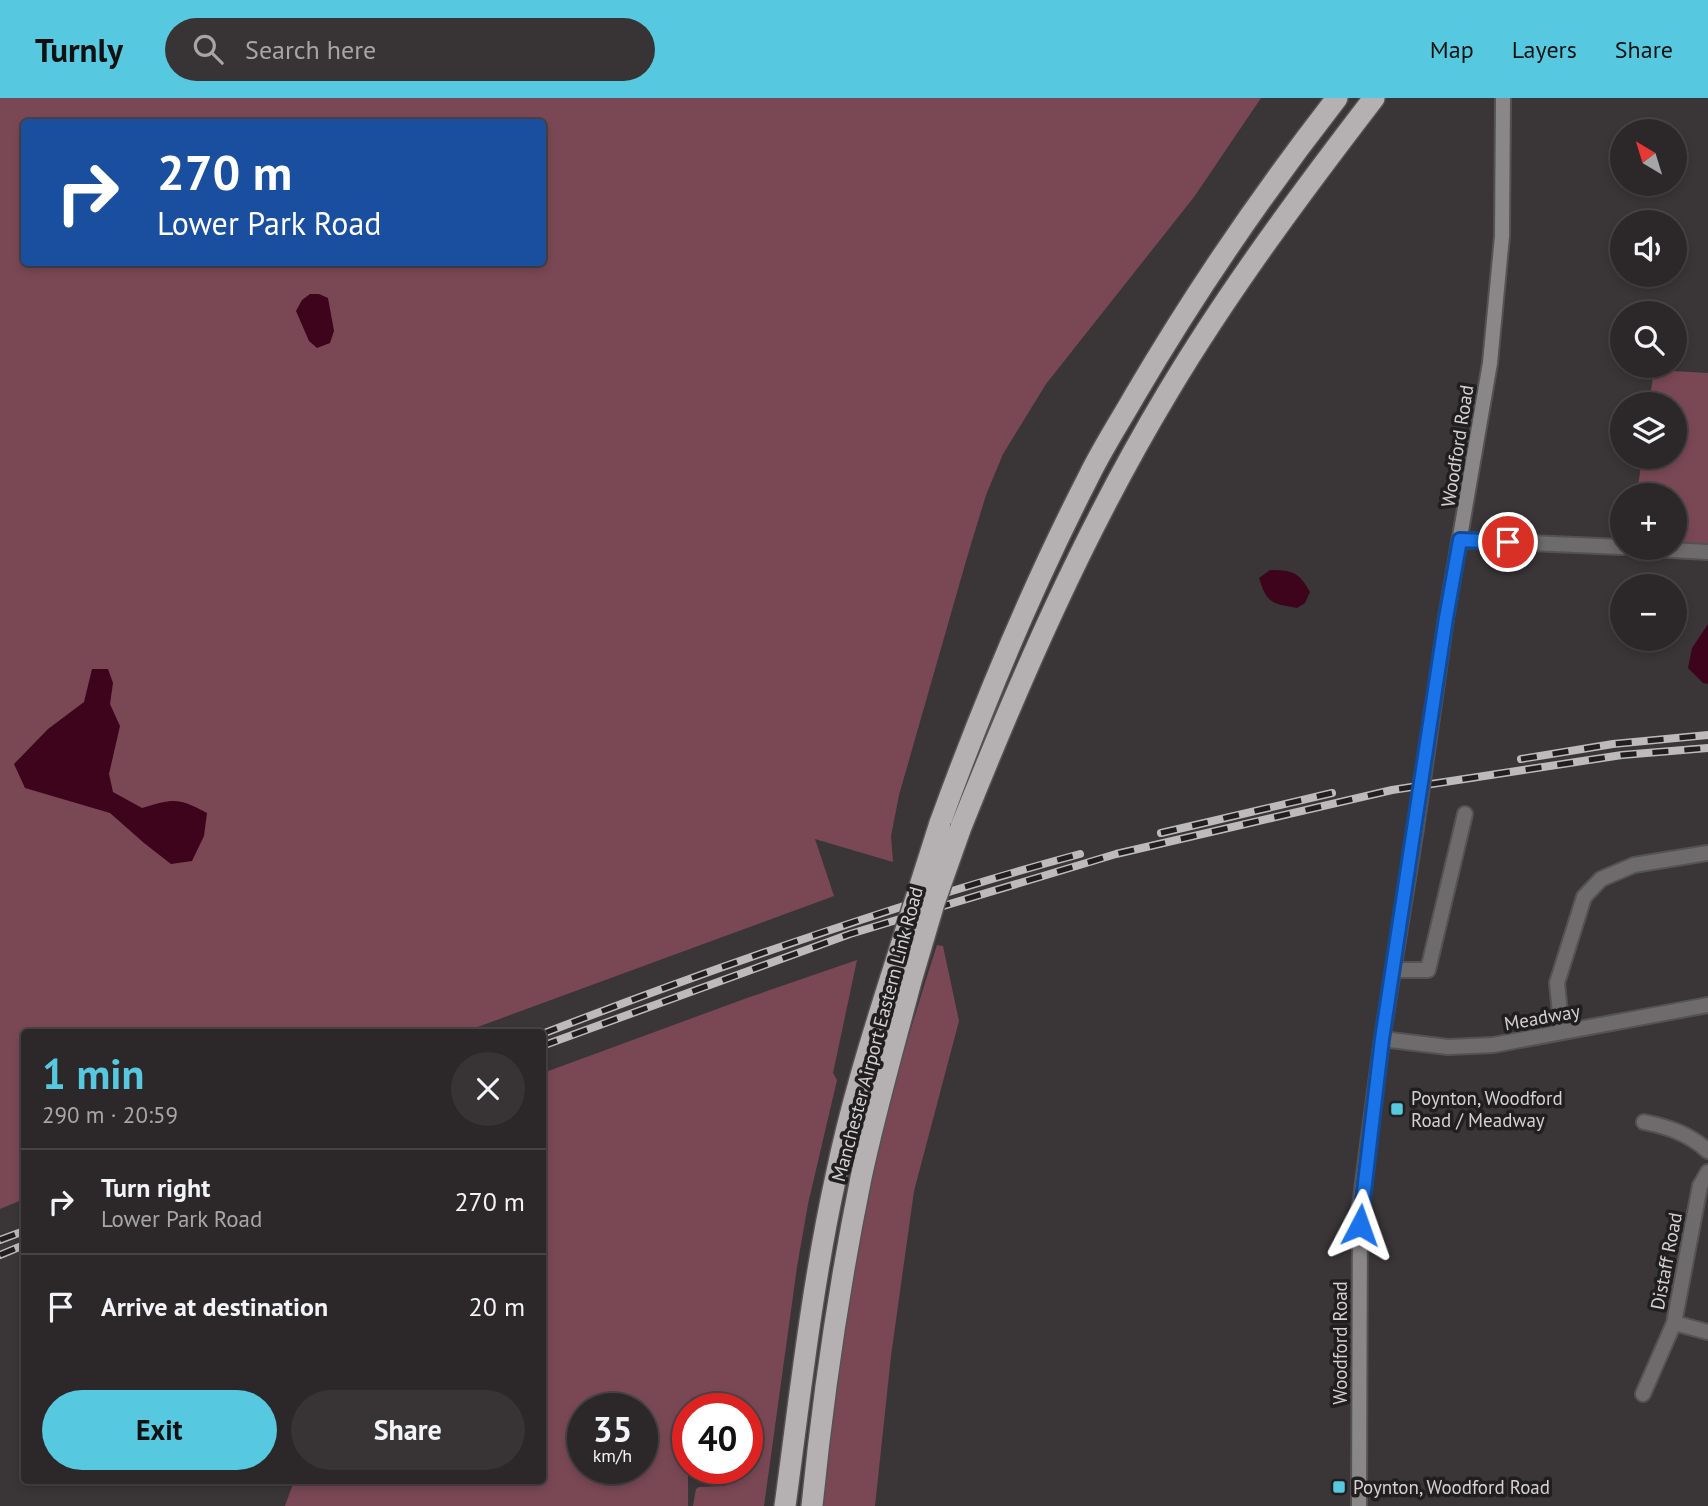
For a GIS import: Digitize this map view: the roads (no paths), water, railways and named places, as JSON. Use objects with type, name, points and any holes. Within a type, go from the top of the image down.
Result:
[{"type":"highway","name":"Manchester Airport Eastern Link Road","points":[[812,1506],[838,1311],[861,1177],[901,979],[940,822],[969,743],[1005,657],[1088,476],[1193,297],[1240,228],[1337,98]]},
{"type":"highway","name":"Manchester Airport Eastern Link Road","points":[[785,1506],[814,1294],[835,1178],[859,1079],[934,903],[961,827],[1023,676],[1114,488],[1167,394],[1217,313],[1374,98]]},
{"type":"street","name":"Woodford Road","points":[[1359,1506],[1360,1205],[1382,1039],[1446,618],[1490,363],[1502,236],[1503,98]]},
{"type":"street","points":[[1460,540],[1610,546]]},
{"type":"street","points":[[1687,551],[1708,552]]},
{"type":"street","points":[[1393,970],[1428,970],[1465,814]]},
{"type":"street","points":[[1562,1032],[1558,983],[1584,897],[1601,878],[1634,865],[1708,853]]},
{"type":"street","name":"Meadway","points":[[1382,1039],[1448,1047],[1493,1045],[1708,1005]]},
{"type":"street","points":[[1644,1122],[1694,1138],[1708,1151]]},
{"type":"street","name":"Distaff Road","points":[[1708,1172],[1700,1186],[1674,1323],[1708,1332]]},
{"type":"street","points":[[1643,1394],[1674,1323]]},
{"type":"railway","points":[[1521,759],[1613,744],[1708,735]]},
{"type":"railway","points":[[546,1045],[850,934],[1116,854],[1392,790],[1622,755],[1708,748]]},
{"type":"railway","points":[[1161,833],[1332,793]]},
{"type":"railway","points":[[546,1032],[809,937],[944,893],[1080,854]]},
{"type":"railway","points":[[0,1240],[21,1232]]},
{"type":"railway","points":[[0,1255],[21,1246]]},
{"type":"place","name":"Poynton, Woodford Road / Meadway","points":[[1397,1109]]},
{"type":"place","name":"Poynton, Woodford Road","points":[[1339,1487]]}]
